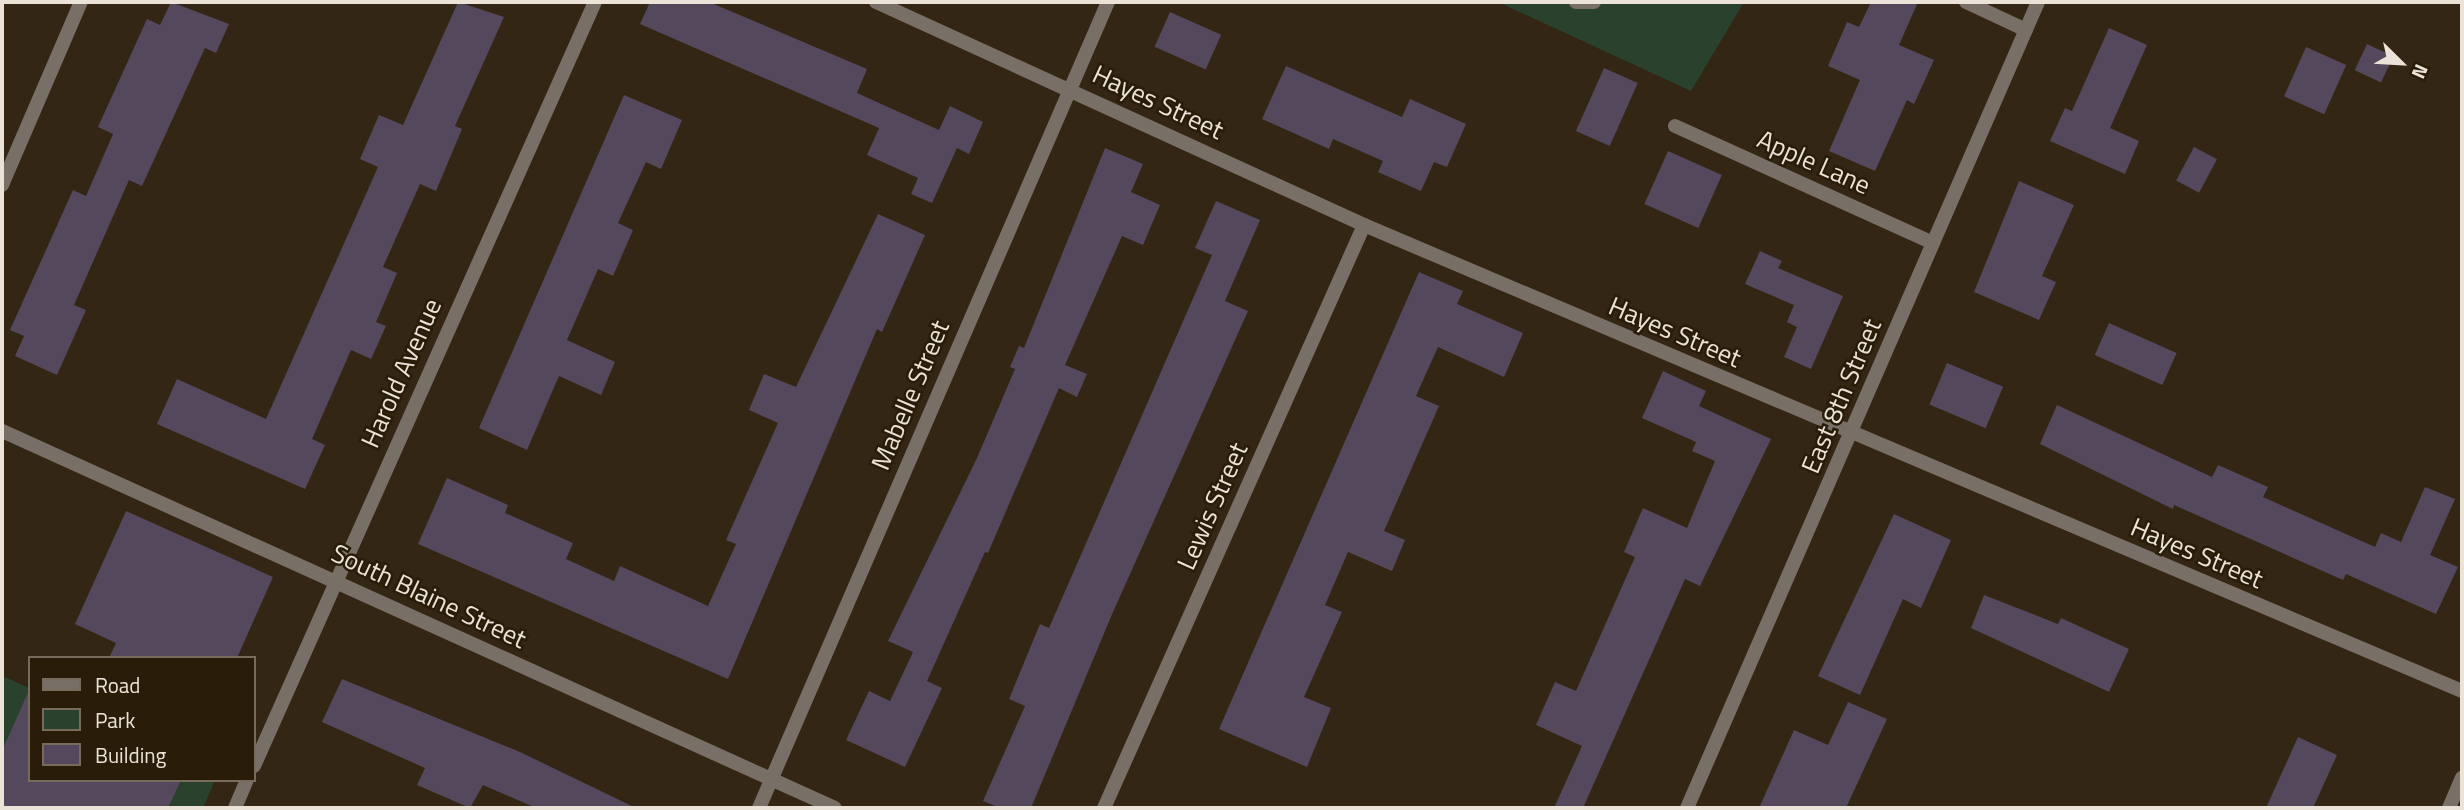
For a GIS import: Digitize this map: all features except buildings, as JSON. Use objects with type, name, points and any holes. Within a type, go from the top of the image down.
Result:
[{"type":"street","points":[[2,185],[81,2]]},
{"type":"street","name":"Harold Avenue","points":[[256,761],[594,2]]},
{"type":"street","name":"Hayes Street","points":[[876,2],[1364,225],[1852,435],[2462,691]]},
{"type":"street","name":"Mabelle Street","points":[[759,808],[1108,2]]},
{"type":"street","points":[[1576,2],[1594,2]]},
{"type":"street","points":[[1966,2],[2026,30]]},
{"type":"street","name":"East 8th Street","points":[[1687,808],[1852,435],[2038,2]]},
{"type":"street","name":"Apple Lane","points":[[1675,126],[1933,243]]},
{"type":"street","name":"Lewis Street","points":[[1104,808],[1364,225]]},
{"type":"street","name":"South Blaine Street","points":[[2,431],[835,808]]},
{"type":"street","points":[[2449,808],[2462,778]]},
{"type":"street","points":[[235,808],[246,782]]},
{"type":"green space","points":[[1498,2],[1744,2],[1691,91]]},
{"type":"green space","points":[[2,676],[28,687],[28,782],[214,782],[203,808],[2,808]]}]
